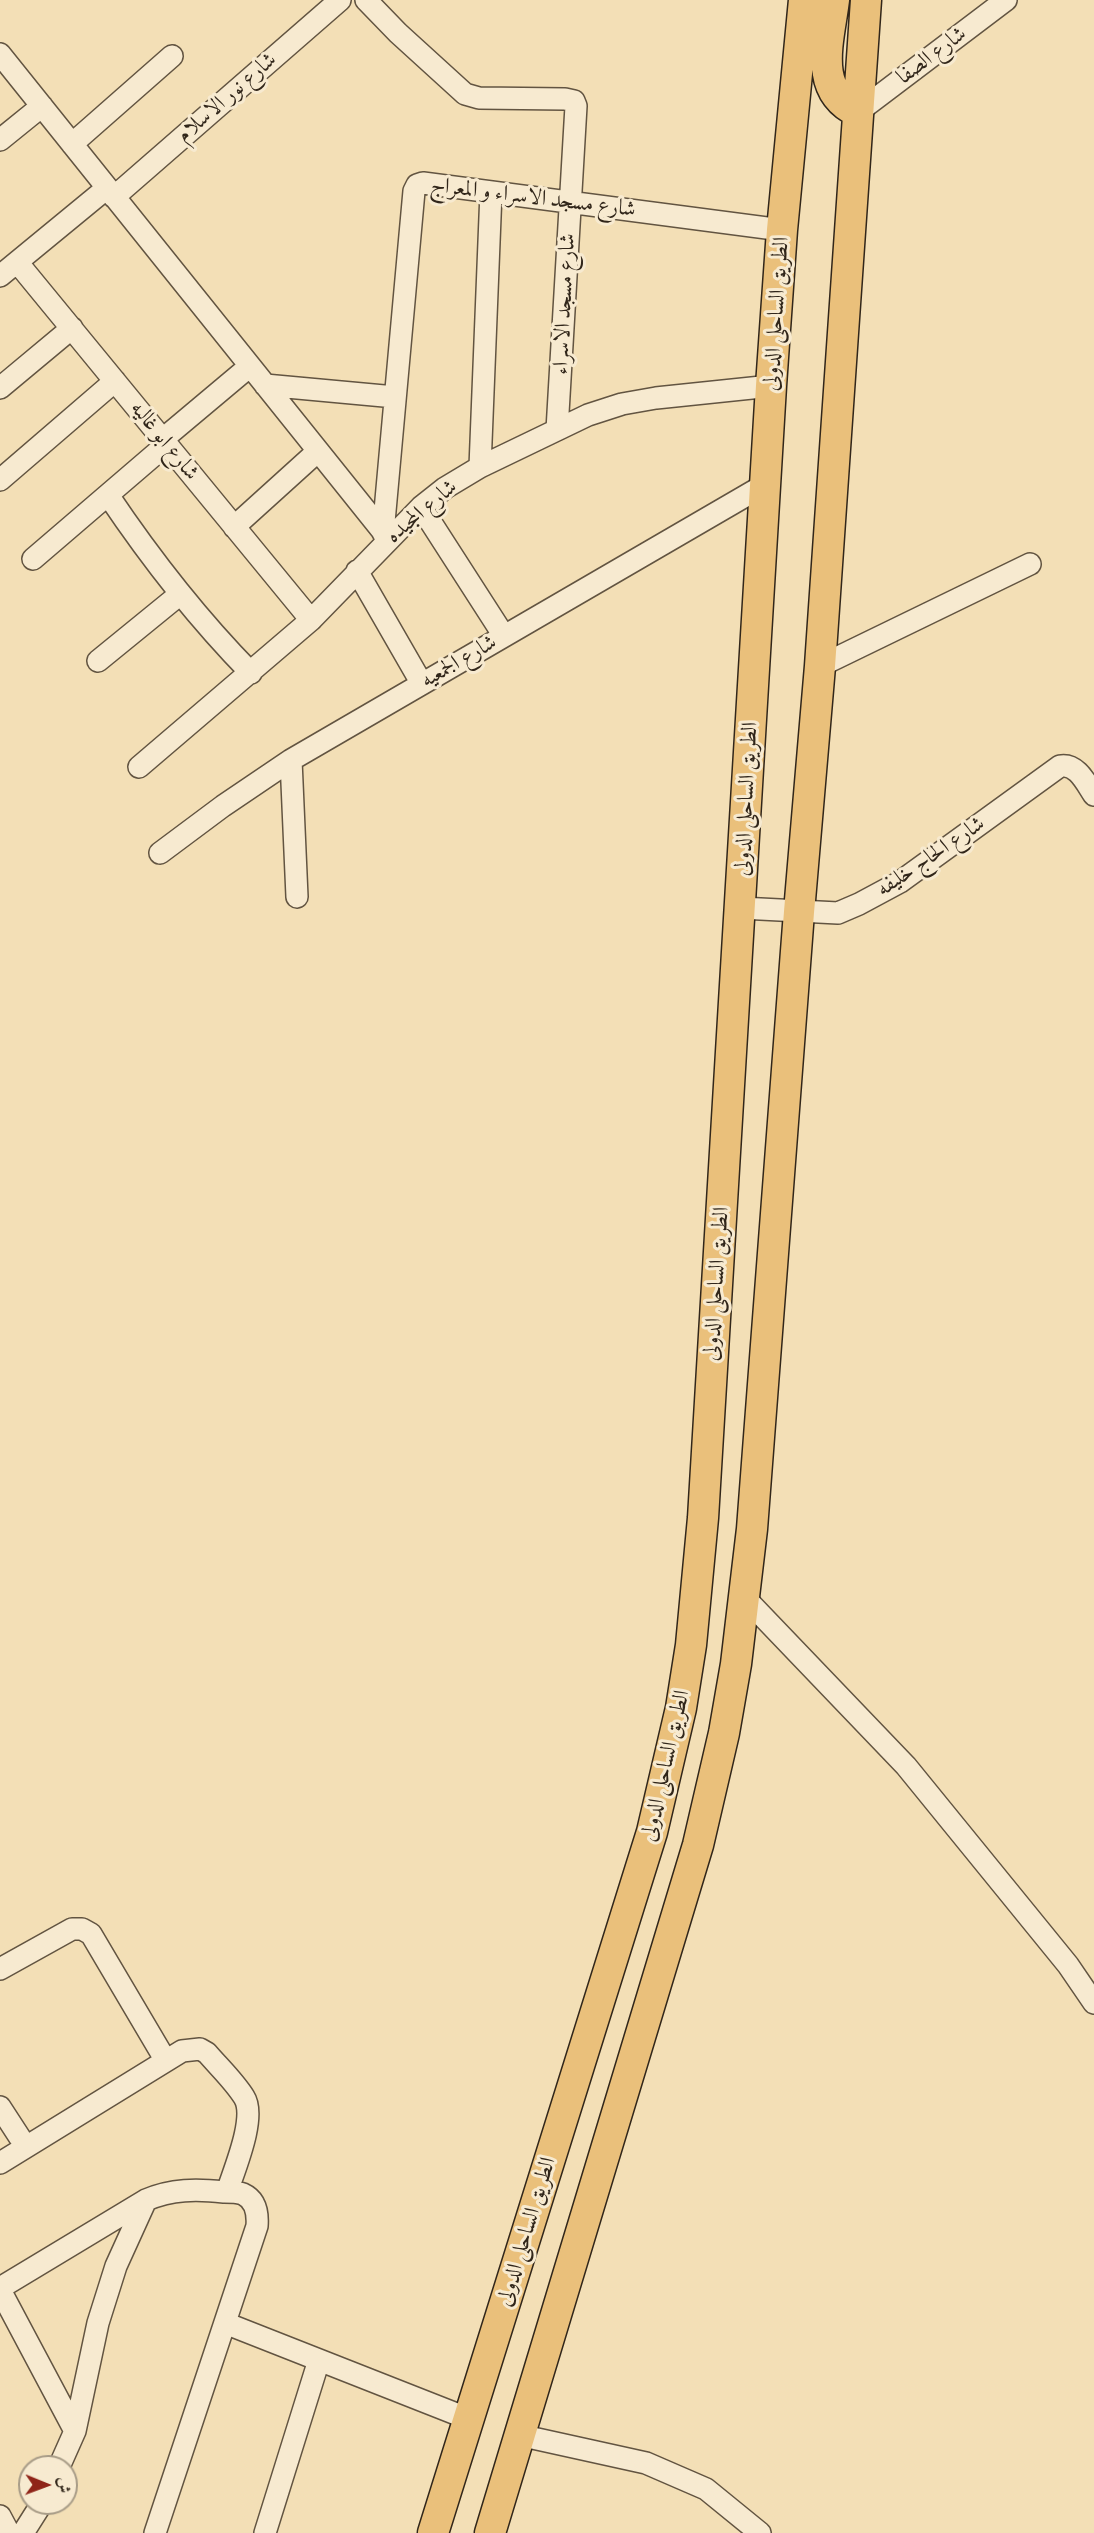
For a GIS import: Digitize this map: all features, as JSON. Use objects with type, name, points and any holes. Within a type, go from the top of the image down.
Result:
[{"type":"highway","name":"الطريق الساحلى الدولى","points":[[434,2533],[649,1842],[681,1708],[698,1582],[741,908],[771,386],[782,230],[804,0]]},
{"type":"highway","points":[[834,0],[827,56],[829,80],[836,97],[846,106],[858,112]]},
{"type":"highway","points":[[490,2533],[698,1845],[724,1733],[746,1599],[820,666],[866,0]]},
{"type":"street","name":"شارع نور الاسلام","points":[[0,276],[111,192],[340,0]]},
{"type":"street","name":"شارع مسجد الاسراء","points":[[366,0],[398,33],[465,94],[479,98],[574,101],[576,111],[557,430]]},
{"type":"street","name":"شارع الصفا","points":[[858,112],[1006,0]]},
{"type":"street","points":[[0,54],[386,536]]},
{"type":"street","points":[[72,144],[172,56]]},
{"type":"street","points":[[0,140],[42,106]]},
{"type":"street","name":"شارع مسجد الاسراء و المعراج","points":[[386,536],[395,397],[415,187],[423,183],[782,230]]},
{"type":"street","points":[[480,467],[491,192]]},
{"type":"street","name":"شارع ابو غاليه","points":[[17,262],[311,620]]},
{"type":"street","points":[[0,388],[72,328]]},
{"type":"street","points":[[33,559],[108,495],[250,366]]},
{"type":"street","points":[[0,480],[115,381]]},
{"type":"street","points":[[265,385],[395,397]]},
{"type":"street","name":"شارع المجيده","points":[[139,767],[311,620],[386,536],[445,488],[480,467],[588,415],[622,404],[656,398],[771,386]]},
{"type":"street","points":[[234,526],[318,451]]},
{"type":"street","name":"شارع الجمعيه","points":[[160,853],[223,806],[291,760],[766,483]]},
{"type":"street","points":[[108,495],[142,546],[179,595],[251,673]]},
{"type":"street","points":[[421,507],[504,636]]},
{"type":"street","points":[[820,666],[1030,564]]},
{"type":"street","points":[[357,571],[422,684]]},
{"type":"street","points":[[98,661],[179,595]]},
{"type":"street","points":[[291,760],[297,897]]},
{"type":"street","name":"شارع الحاج خليفه","points":[[741,908],[838,913],[900,882],[1060,766],[1068,765],[1075,769],[1094,795]]},
{"type":"street","points":[[746,1599],[906,1766],[1068,1965],[1094,2003]]},
{"type":"street","points":[[0,1969],[72,1929],[82,1929],[91,1934],[166,2061]]},
{"type":"street","points":[[0,2163],[182,2051],[200,2049],[207,2053],[245,2098],[248,2107],[248,2123],[227,2192]]},
{"type":"street","points":[[0,2107],[26,2147]]},
{"type":"street","points":[[75,2431],[0,2289],[146,2200],[163,2193],[186,2189],[243,2194],[253,2202],[258,2213],[257,2226],[155,2533]]},
{"type":"street","points":[[64,2455],[75,2431],[98,2323],[116,2266],[146,2200]]},
{"type":"street","points":[[225,2323],[469,2419]]},
{"type":"street","points":[[265,2533],[319,2360]]},
{"type":"street","points":[[519,2435],[646,2463],[706,2489],[760,2533]]},
{"type":"street","points":[[23,2533],[34,2515]]},
{"type":"street","points":[[0,2517],[9,2533]]}]
